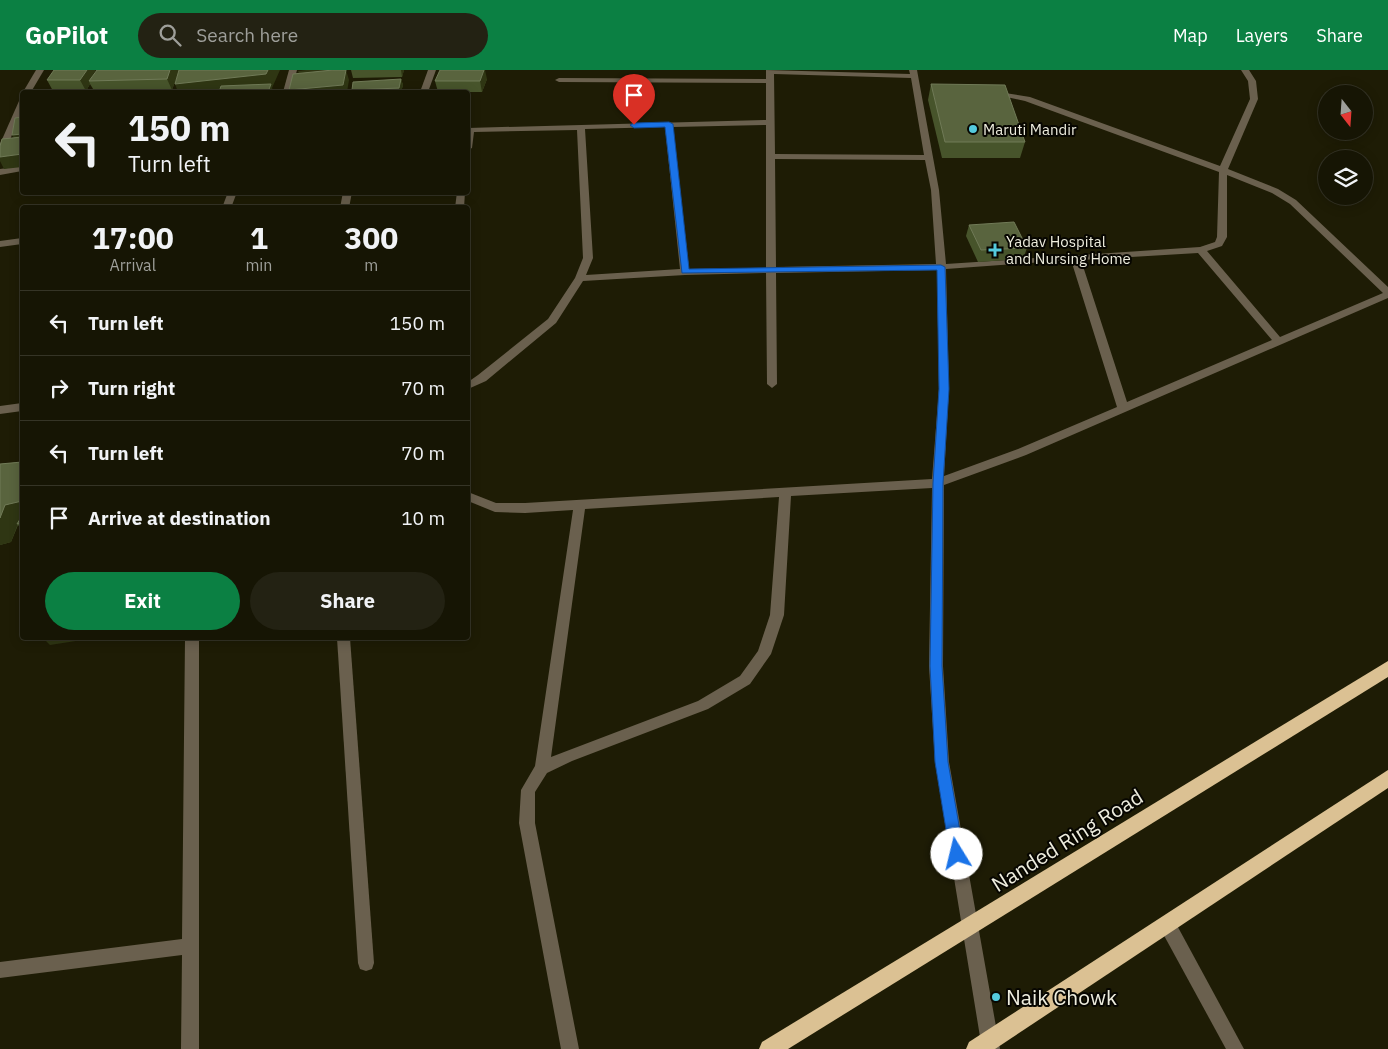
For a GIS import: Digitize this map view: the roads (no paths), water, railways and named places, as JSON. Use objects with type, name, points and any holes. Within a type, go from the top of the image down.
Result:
[{"type":"highway","name":"Nanded Ring Road","points":[[769,1049],[1388,668]]},
{"type":"highway","points":[[986,1046],[1388,778]]},
{"type":"street","points":[[28,90],[40,70]]},
{"type":"street","points":[[287,90],[293,70]]},
{"type":"street","points":[[425,90],[432,70]]},
{"type":"street","points":[[580,278],[771,269],[941,267],[1201,250],[1219,244],[1222,237],[1223,170],[1254,99],[1252,81],[1245,70]]},
{"type":"street","points":[[559,80],[770,74],[914,73],[922,90],[935,190],[941,267],[944,389],[938,483],[936,666],[942,762],[986,1046]]},
{"type":"street","points":[[770,74],[772,384]]},
{"type":"street","points":[[470,497],[494,507],[525,508],[938,483],[1022,452],[1388,293],[1293,202],[1276,191],[1027,99],[982,92]]},
{"type":"street","points":[[0,154],[20,108]]},
{"type":"street","points":[[470,130],[771,122]]},
{"type":"street","points":[[669,124],[685,272]]},
{"type":"street","points":[[470,385],[482,378],[552,321],[580,278],[588,258],[582,127]]},
{"type":"street","points":[[772,156],[930,158]]},
{"type":"street","points":[[0,172],[20,170]]},
{"type":"street","points":[[0,244],[20,241]]},
{"type":"street","points":[[1201,250],[1278,341]]},
{"type":"street","points":[[1075,257],[1123,408]]},
{"type":"street","points":[[0,410],[20,407]]},
{"type":"street","points":[[542,768],[567,756],[703,705],[745,680],[764,654],[777,615],[785,491]]},
{"type":"street","points":[[570,1049],[527,823],[528,790],[542,768],[580,504]]},
{"type":"street","points":[[190,1049],[192,640]]},
{"type":"street","points":[[344,640],[366,963]]},
{"type":"street","points":[[1167,924],[1235,1049]]},
{"type":"street","points":[[0,970],[190,946]]},
{"type":"place","name":"Maruti Mandir","points":[[973,129]]},
{"type":"place","name":"Yadav Hospital and Nursing Home","points":[[995,250]]},
{"type":"place","name":"Naik Chowk","points":[[996,997]]}]
